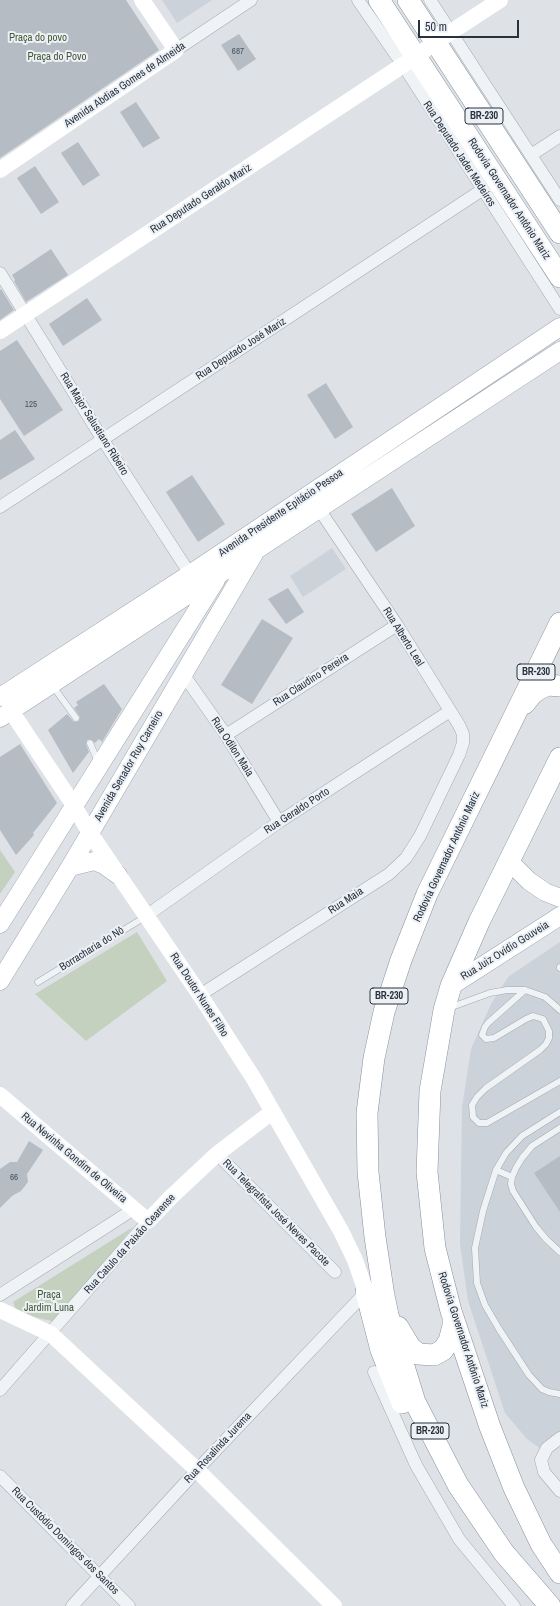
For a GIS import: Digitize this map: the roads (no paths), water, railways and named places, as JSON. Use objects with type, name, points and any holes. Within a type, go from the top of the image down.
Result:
[{"type":"highway","name":"Rodovia Governador Antônio Mariz","points":[[379,0],[560,277]]},
{"type":"highway","name":"BR-230","points":[[408,0],[560,233]]},
{"type":"highway","name":"Rodovia Governador Antônio Mariz","points":[[550,1606],[504,1554],[458,1485],[415,1402],[388,1315],[375,1294],[375,1237],[368,1172],[367,1113],[374,1058],[384,1012],[401,960],[427,894],[511,720],[560,623]]},
{"type":"highway","points":[[511,720],[533,693],[548,685],[556,684],[560,686]]},
{"type":"highway","name":"Rodovia Governador Antônio Mariz","points":[[560,758],[479,922],[451,986],[444,1010],[430,1091],[427,1172],[435,1248],[451,1311],[490,1427],[514,1488],[541,1544],[560,1573]]},
{"type":"highway","points":[[375,1294],[410,1347],[418,1354],[434,1355],[447,1346],[453,1326],[451,1311]]},
{"type":"main road","name":"Avenida Presidente Epitácio Pessoa","points":[[4,709],[190,574],[560,327]]},
{"type":"main road","name":"Avenida Presidente Epitácio Pessoa","points":[[4,709],[51,684],[560,351]]},
{"type":"main road","points":[[0,924],[219,575],[229,548]]},
{"type":"main road","name":"Avenida Senador Ruy Carneiro","points":[[0,981],[70,867],[256,550]]},
{"type":"main road","points":[[70,867],[94,861],[104,865],[118,875]]},
{"type":"main road","points":[[509,861],[529,881],[545,892],[560,898]]},
{"type":"main road","name":"Rua Juiz Ovídio Gouveia","points":[[451,986],[560,916]]},
{"type":"street","points":[[142,0],[176,50]]},
{"type":"street","name":"Avenida Abdias Gomes de Almeida","points":[[0,170],[251,0]]},
{"type":"street","name":"Rua Deputado Jader Medeiros","points":[[358,0],[403,66],[560,309]]},
{"type":"street","points":[[430,0],[560,200]]},
{"type":"street","name":"Rua Deputado Geraldo Mariz","points":[[0,332],[403,66],[500,0]]},
{"type":"street","points":[[531,155],[560,136]]},
{"type":"street","name":"Rua Deputado José Mariz","points":[[0,507],[482,190]]},
{"type":"street","name":"Rua Major Salustiano Ribeiro","points":[[0,273],[103,440],[190,574]]},
{"type":"street","name":"Rua Alberto Leal","points":[[319,509],[397,625],[463,734],[463,743],[452,770]]},
{"type":"street","name":"Rua Claudino Pereira","points":[[226,735],[397,625]]},
{"type":"street","name":"Rua Odilon Maia","points":[[183,674],[226,735],[279,822]]},
{"type":"street","name":"Rua Doutor Nunes Filho","points":[[4,709],[74,806],[90,833],[200,995],[254,1079],[341,1231],[355,1260],[375,1294]]},
{"type":"street","name":"Rua Geraldo Porto","points":[[146,916],[279,822],[450,711]]},
{"type":"street","name":"Rua Maia","points":[[200,995],[389,874],[406,858],[417,843],[452,770]]},
{"type":"street","name":"Rua Nevinha Gondim de Oliveira","points":[[0,1095],[148,1220]]},
{"type":"street","name":"Rua Catulo da Paixão Cearense","points":[[0,1390],[148,1220],[217,1154],[272,1112]]},
{"type":"street","name":"Rua Telegrafista José Neves Pacote","points":[[217,1154],[335,1272]]},
{"type":"street","points":[[0,1295],[134,1209]]},
{"type":"street","name":"Rua Rosalinda Jurema","points":[[72,1606],[197,1470],[375,1294]]},
{"type":"street","points":[[0,1310],[50,1334],[197,1470],[334,1606]]},
{"type":"street","points":[[374,1372],[416,1465],[459,1539],[514,1606]]},
{"type":"street","points":[[560,1438],[549,1445],[542,1456],[542,1466],[549,1479],[560,1492]]},
{"type":"street","name":"Rua Custódio Domingos dos Santos","points":[[0,1476],[130,1606]]},
{"type":"lane","points":[[51,684],[76,718]]},
{"type":"lane","points":[[90,743],[99,765]]},
{"type":"lane","name":"Borracharia do Nô","points":[[38,982],[146,916]]},
{"type":"lane","points":[[444,1010],[490,993],[507,990],[525,990],[545,997],[560,1010]]},
{"type":"lane","points":[[525,990],[484,1027],[482,1035],[486,1039],[494,1038],[526,1018],[533,1016],[544,1019],[549,1031],[549,1038],[540,1050],[486,1088],[476,1097],[472,1105],[473,1117],[479,1123],[487,1123],[560,1081]]},
{"type":"lane","points":[[560,1112],[522,1136],[506,1153],[496,1170],[483,1211],[475,1248],[477,1283],[485,1305],[529,1375],[542,1389],[560,1394]]},
{"type":"lane","points":[[560,1128],[532,1146],[522,1158],[512,1177],[511,1184],[513,1191],[536,1227],[560,1252]]},
{"type":"lane","points":[[496,1170],[512,1177]]},
{"type":"park label","name":"Praça do povo","points":[[38,38]]},
{"type":"park label","name":"Praça do Povo","points":[[57,57]]},
{"type":"park label","name":"Praça Jardim Luna","points":[[49,1301]]}]
